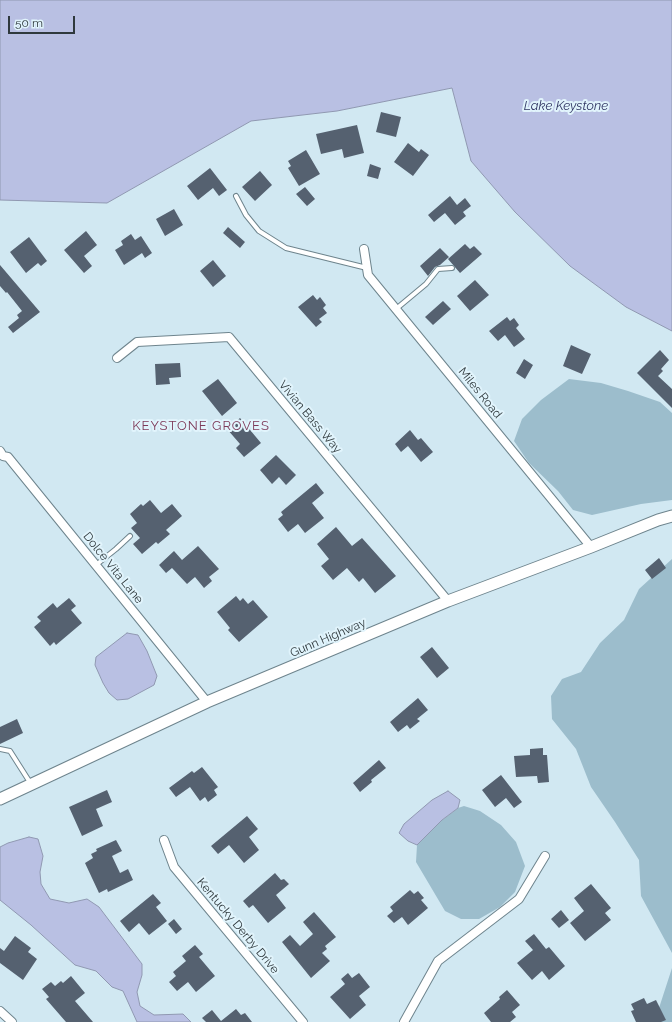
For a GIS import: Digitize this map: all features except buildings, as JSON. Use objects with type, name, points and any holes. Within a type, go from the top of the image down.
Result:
[{"type":"main road","name":"Gunn Highway","points":[[0,799],[206,702],[448,602],[658,520],[672,516]]},
{"type":"street","name":"Miles Road","points":[[364,249],[368,274],[591,547]]},
{"type":"street","name":"Vivian Bass Way","points":[[117,358],[137,342],[229,337],[448,602]]},
{"type":"street","name":"Dolce Vita Lane","points":[[0,451],[3,456],[8,457],[206,702]]},
{"type":"street","name":"Kentucky Derby Drive","points":[[164,840],[174,867],[303,1022]]},
{"type":"street","points":[[404,1022],[438,961],[519,900],[545,856]]},
{"type":"street","points":[[0,1011],[12,1022]]},
{"type":"lane","points":[[236,196],[246,215],[259,230],[286,248],[367,268]]},
{"type":"lane","points":[[396,309],[426,284],[438,269],[452,268]]},
{"type":"lane","points":[[96,565],[130,536]]},
{"type":"lane","points":[[0,749],[10,751],[31,785]]},
{"type":"shaded area","points":[[569,379],[601,383],[628,391],[660,402],[672,413],[672,500],[641,504],[592,515],[573,510],[558,491],[529,463],[514,441],[522,419],[541,400]]},
{"type":"shaded area","points":[[672,559],[672,953],[641,896],[639,860],[591,787],[576,749],[552,719],[551,696],[562,679],[581,672],[600,643],[624,620],[639,589]]},
{"type":"shaded area","points":[[464,806],[480,811],[501,825],[516,842],[525,866],[515,892],[500,907],[479,919],[461,919],[445,911],[416,862],[417,845],[442,820],[458,808]]},
{"type":"shaded area","points":[[672,968],[672,1022],[641,1022],[659,1008]]},
{"type":"water","name":"Lake Keystone","points":[[0,0],[672,0],[672,331],[626,307],[570,266],[515,212],[471,161],[452,88],[337,111],[251,121],[107,203],[0,200]]},
{"type":"water","points":[[127,633],[138,635],[147,651],[157,676],[154,685],[128,699],[117,700],[109,693],[103,683],[95,665],[96,657]]},
{"type":"water","points":[[448,791],[460,800],[458,808],[442,820],[417,845],[408,841],[399,833],[404,824],[432,800]]},
{"type":"water","points":[[29,837],[38,839],[43,856],[40,872],[41,884],[50,899],[69,903],[87,899],[99,907],[142,964],[142,975],[137,992],[140,1006],[154,1015],[183,1014],[191,1022],[137,1022],[123,991],[112,987],[96,971],[75,965],[31,925],[0,900],[0,847]]},
{"type":"district","name":"KEYSTONE GROVES","points":[[201,426]]}]
